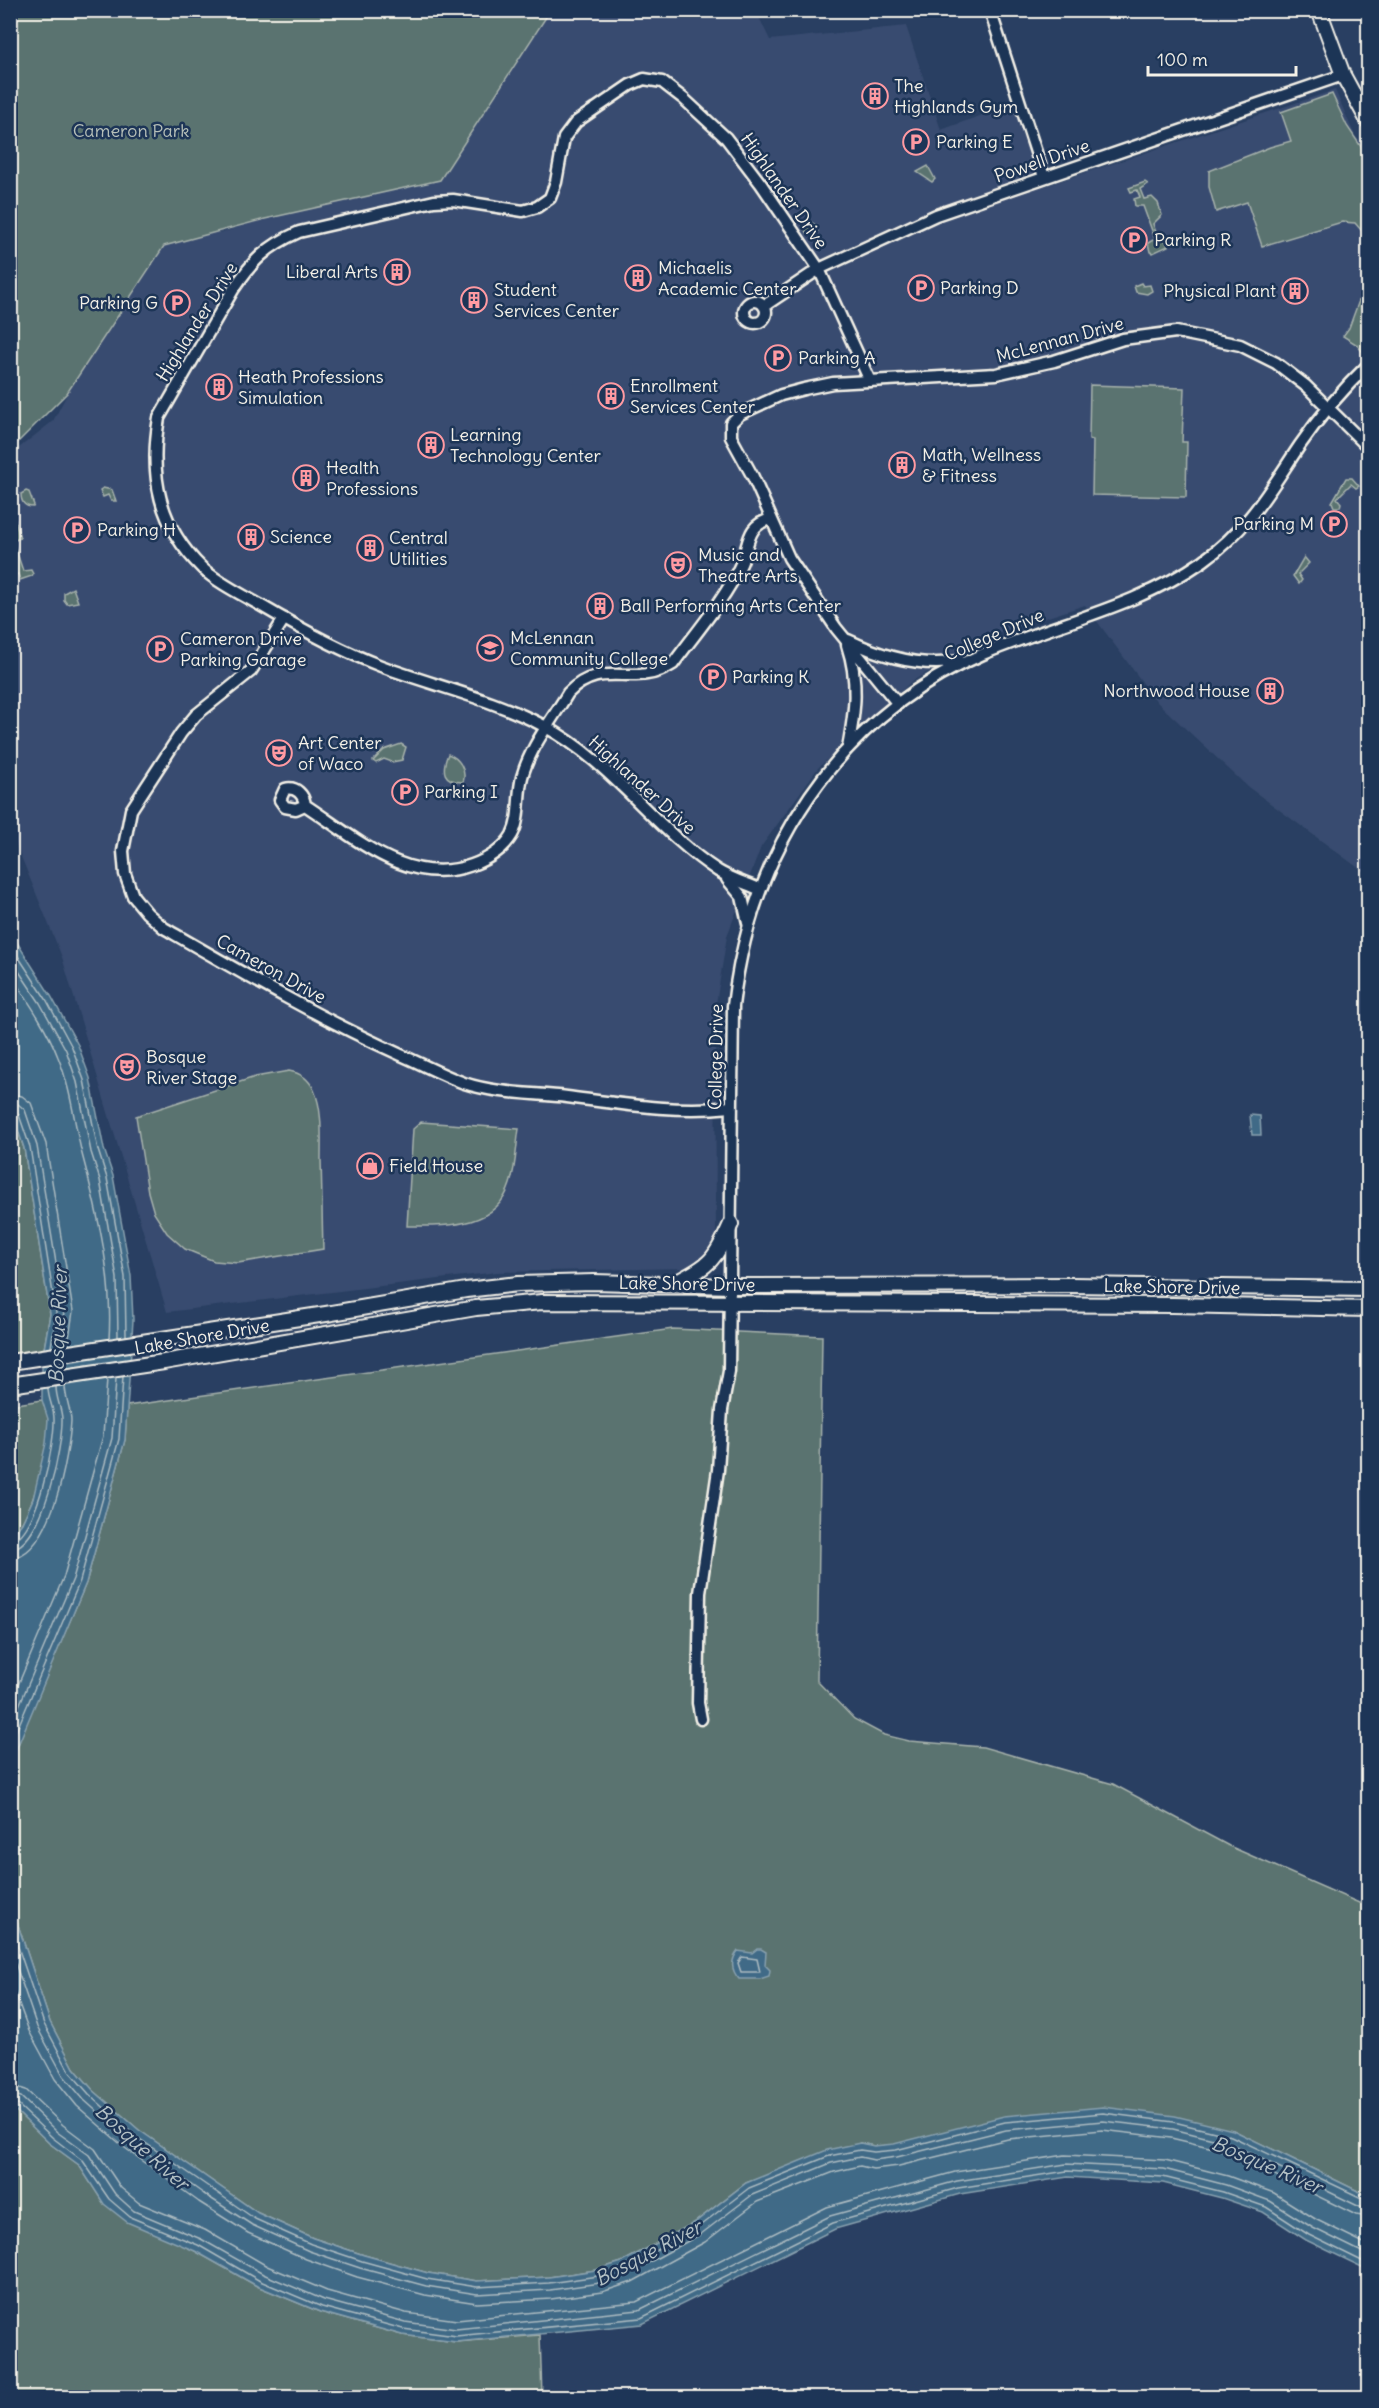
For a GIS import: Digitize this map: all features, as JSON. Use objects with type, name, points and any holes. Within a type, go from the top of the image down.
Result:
[{"type":"main road","points":[[1319,10],[1343,75],[1368,121]]},
{"type":"main road","points":[[673,1284],[712,1262],[731,1224]]},
{"type":"main road","name":"Lake Shore Drive","points":[[10,1362],[492,1286],[594,1282],[731,1286],[1070,1285],[1368,1289]]},
{"type":"main road","name":"Lake Shore Drive","points":[[10,1385],[164,1362],[476,1308],[513,1304],[586,1301],[731,1304],[1173,1305],[1368,1309]]},
{"type":"street","points":[[990,10],[1044,177]]},
{"type":"street","name":"Powell Drive","points":[[764,306],[819,269],[936,215],[1343,75]]},
{"type":"street","name":"Highlander Drive","points":[[748,924],[742,897],[720,872],[683,845],[597,762],[547,728],[511,711],[380,666],[284,620],[203,569],[182,545],[168,523],[160,500],[156,466],[156,437],[159,418],[246,271],[264,251],[299,232],[434,201],[453,200],[523,211],[537,207],[550,198],[556,182],[564,138],[576,123],[630,85],[644,79],[662,82],[684,99],[726,138],[761,183],[819,269],[870,381]]},
{"type":"street","name":"McLennan Drive","points":[[771,519],[753,477],[731,437],[731,423],[740,414],[781,395],[833,383],[996,374],[1054,361],[1123,339],[1176,332],[1216,339],[1249,350],[1276,363],[1293,375],[1368,447]]},
{"type":"street","name":"College Drive","points":[[701,1719],[698,1703],[700,1593],[718,1470],[722,1410],[729,1371],[733,1006],[736,976],[759,889],[790,825],[824,776],[848,748],[898,704],[922,687],[974,658],[1142,595],[1184,573],[1201,561],[1237,532],[1258,508],[1328,408],[1368,365]]},
{"type":"street","points":[[305,805],[371,849],[408,868],[426,872],[461,869],[495,854],[513,833],[522,778],[529,757],[568,693],[576,684],[590,677],[617,674],[633,677],[645,676],[664,670],[673,664],[740,568],[751,531],[764,521],[771,519],[789,558],[845,639],[898,704]]},
{"type":"street","name":"Cameron Drive","points":[[284,620],[251,671],[196,715],[181,733],[130,810],[123,851],[125,874],[133,896],[147,913],[164,928],[284,997],[369,1040],[464,1083],[493,1090],[569,1097],[628,1106],[701,1110],[731,1107]]},
{"type":"street","points":[[845,639],[879,653],[916,662],[942,664],[974,658]]},
{"type":"street","points":[[845,639],[856,688],[855,712],[848,748]]},
{"type":"street","name":"Highlander Drive","points":[[720,872],[759,889]]},
{"type":"shaded area","name":"McLennan Community College","points":[[549,11],[756,11],[770,40],[906,26],[941,130],[1018,102],[1045,186],[1335,90],[1355,136],[1368,151],[1368,875],[1248,787],[1157,702],[1085,605],[999,633],[912,681],[818,768],[761,847],[727,936],[715,1010],[716,1237],[713,1250],[696,1266],[497,1272],[167,1312],[62,957],[11,832],[10,455],[53,421],[96,339],[171,237],[223,232],[296,209]]},
{"type":"green space","name":"Cameron Park","points":[[11,10],[550,11],[440,180],[265,219],[164,246],[67,393],[11,449]]},
{"type":"green space","points":[[1332,94],[1347,126],[1368,157],[1368,238],[1355,223],[1342,222],[1262,246],[1247,202],[1216,212],[1209,187],[1209,171],[1291,141],[1281,112]]},
{"type":"green space","points":[[928,166],[935,179],[932,182],[917,172]]},
{"type":"green space","points":[[1145,182],[1148,184],[1140,189],[1144,199],[1152,197],[1158,203],[1162,215],[1153,224],[1158,238],[1164,237],[1168,246],[1153,253],[1150,252],[1148,243],[1155,239],[1143,206],[1135,206],[1134,199],[1140,197],[1137,190],[1131,192],[1129,188]]},
{"type":"green space","points":[[808,220],[817,226],[813,229],[818,232],[814,236],[809,235],[804,229]]},
{"type":"green space","points":[[1368,276],[1368,358],[1356,344],[1343,336],[1349,328]]},
{"type":"green space","points":[[1141,283],[1143,286],[1150,285],[1152,291],[1147,294],[1136,292],[1134,286]]},
{"type":"green space","points":[[1090,385],[1184,388],[1182,442],[1187,442],[1186,497],[1092,495],[1093,440],[1089,439]]},
{"type":"green space","points":[[1346,478],[1352,478],[1359,486],[1356,488],[1351,484],[1337,498],[1341,503],[1340,507],[1334,507],[1332,502]]},
{"type":"green space","points":[[103,488],[112,490],[116,501],[111,501],[108,495],[103,497],[100,490]]},
{"type":"green space","points":[[29,492],[33,507],[23,502],[21,494]]},
{"type":"green space","points":[[11,520],[15,520],[20,538],[13,541],[23,571],[31,570],[33,574],[20,580],[18,574],[11,576]]},
{"type":"green space","points":[[1304,557],[1309,563],[1298,574],[1302,580],[1299,584],[1293,576]]},
{"type":"green space","points":[[73,588],[78,602],[67,604],[64,600],[64,593]]},
{"type":"green space","points":[[401,744],[406,747],[402,760],[392,762],[384,759],[376,763],[373,761],[384,750]]},
{"type":"green space","points":[[448,754],[456,758],[461,765],[464,773],[463,782],[451,780],[445,774]]},
{"type":"green space","points":[[289,1071],[301,1075],[310,1083],[319,1106],[323,1249],[238,1263],[214,1261],[185,1249],[167,1233],[154,1213],[148,1192],[136,1116],[255,1077]]},
{"type":"green space","points":[[10,1109],[24,1148],[50,1314],[42,1361],[11,1358]]},
{"type":"green space","points":[[421,1122],[519,1129],[510,1184],[503,1199],[493,1210],[468,1222],[453,1225],[407,1226],[413,1129]]},
{"type":"green space","points":[[673,1329],[822,1336],[817,1681],[854,1719],[884,1735],[909,1741],[983,1747],[1113,1784],[1229,1846],[1359,1903],[1368,1904],[1368,2196],[1233,2130],[874,2146],[860,2143],[746,2183],[694,2223],[622,2262],[596,2270],[549,2277],[477,2281],[428,2273],[364,2255],[313,2238],[258,2213],[139,2130],[93,2090],[74,2068],[50,2022],[15,1916],[10,1893],[10,1762],[86,1583],[125,1440],[127,1406]]},
{"type":"green space","points":[[42,1400],[48,1418],[43,1463],[33,1498],[19,1527],[11,1537],[11,1405]]},
{"type":"green space","points":[[10,2105],[49,2143],[79,2165],[104,2204],[257,2286],[320,2312],[402,2335],[456,2342],[540,2335],[542,2397],[11,2397]]},
{"type":"water","name":"Bosque River","points":[[11,933],[51,996],[78,1045],[90,1078],[104,1149],[113,1176],[131,1276],[133,1320],[125,1440],[86,1583],[11,1762],[11,1537],[22,1523],[33,1499],[46,1443],[48,1419],[42,1400],[42,1361],[50,1314],[24,1148],[11,1109]]},
{"type":"water","points":[[1250,1115],[1260,1116],[1261,1135],[1252,1135]]},
{"type":"water","name":"Bosque River","points":[[11,1893],[15,1916],[50,2022],[74,2068],[93,2090],[139,2130],[258,2213],[313,2238],[428,2273],[477,2281],[549,2277],[596,2270],[622,2262],[694,2223],[746,2183],[827,2150],[860,2143],[874,2146],[894,2144],[1004,2116],[1103,2107],[1175,2116],[1233,2130],[1368,2196],[1368,2270],[1306,2240],[1263,2212],[1222,2198],[1163,2183],[1068,2177],[960,2194],[835,2229],[642,2324],[456,2342],[402,2335],[320,2312],[257,2286],[195,2251],[127,2222],[104,2204],[79,2165],[49,2143],[12,2107]]},
{"type":"water","points":[[757,1949],[766,1952],[765,1965],[770,1970],[769,1976],[760,1979],[739,1979],[732,1965],[735,1955],[738,1951],[752,1953]]},
{"type":"place","name":"The Highlands Gym","points":[[875,96]]},
{"type":"place","name":"Parking E","points":[[916,142]]},
{"type":"place","name":"Parking R","points":[[1134,240]]},
{"type":"place","name":"Liberal Arts","points":[[397,272]]},
{"type":"place","name":"Michaelis Academic Center","points":[[638,278]]},
{"type":"place","name":"Parking D","points":[[921,288]]},
{"type":"place","name":"Physical Plant","points":[[1295,291]]},
{"type":"place","name":"Student Services Center","points":[[474,300]]},
{"type":"place","name":"Parking G","points":[[177,303]]},
{"type":"place","name":"Parking A","points":[[778,358]]},
{"type":"place","name":"Heath Professions Simulation","points":[[219,387]]},
{"type":"place","name":"Enrollment Services Center","points":[[611,396]]},
{"type":"place","name":"Learning Technology Center","points":[[431,445]]},
{"type":"place","name":"Math, Wellness & Fitness","points":[[902,465]]},
{"type":"place","name":"Health Professions","points":[[306,478]]},
{"type":"place","name":"Parking M","points":[[1334,524]]},
{"type":"place","name":"Parking H","points":[[77,530]]},
{"type":"place","name":"Science","points":[[251,537]]},
{"type":"place","name":"Central Utilities","points":[[370,548]]},
{"type":"place","name":"Music and Theatre Arts","points":[[678,565]]},
{"type":"place","name":"Ball Performing Arts Center","points":[[600,606]]},
{"type":"place","name":"McLennan Community College","points":[[490,648]]},
{"type":"place","name":"Cameron Drive Parking Garage","points":[[160,649]]},
{"type":"place","name":"Parking K","points":[[713,677]]},
{"type":"place","name":"Northwood House","points":[[1270,691]]},
{"type":"place","name":"Art Center of Waco","points":[[279,753]]},
{"type":"place","name":"Parking I","points":[[405,792]]},
{"type":"place","name":"Bosque River Stage","points":[[127,1067]]},
{"type":"place","name":"Field House","points":[[370,1166]]}]
